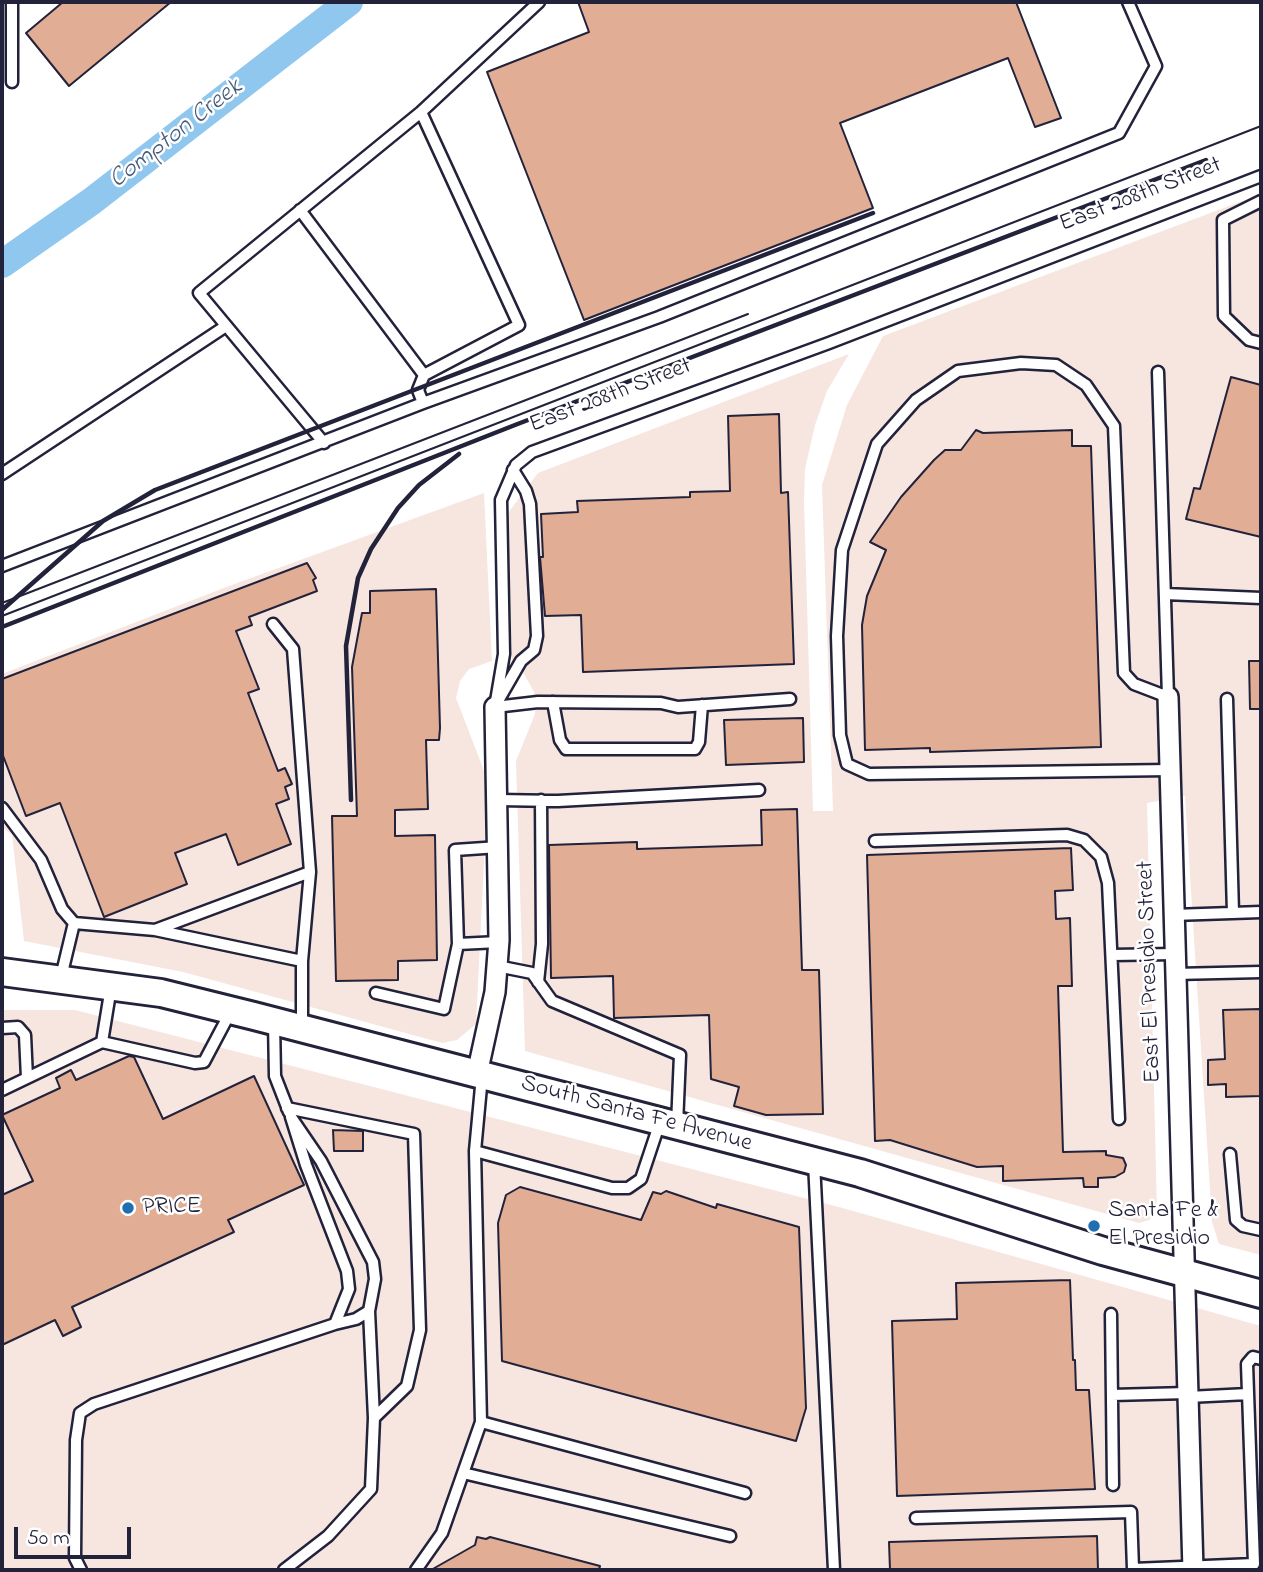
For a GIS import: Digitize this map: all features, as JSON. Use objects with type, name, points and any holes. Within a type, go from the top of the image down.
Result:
[{"type":"main road","name":"South Santa Fe Avenue","points":[[2,972],[161,993],[302,1028],[814,1161],[1183,1274],[1261,1294]]},
{"type":"street","name":"East El Presidio Street","points":[[1168,697],[1193,1569]]},
{"type":"street","points":[[480,1074],[495,992],[499,942],[495,707]]},
{"type":"lane","points":[[12,2],[12,82]]},
{"type":"lane","points":[[324,443],[198,293],[421,112],[539,2]]},
{"type":"lane","points":[[2,566],[423,403],[659,317],[1119,133],[1156,66],[1128,2]]},
{"type":"lane","points":[[421,112],[519,325],[424,375],[418,390],[423,403]]},
{"type":"lane","name":"East 208th Street","points":[[513,470],[532,452],[557,442],[829,343],[1261,176]]},
{"type":"lane","points":[[1261,201],[1223,220],[1224,316],[1249,340],[1261,343]]},
{"type":"lane","points":[[300,210],[424,375]]},
{"type":"lane","points":[[2,474],[226,326]]},
{"type":"lane","points":[[1168,697],[1134,684],[1124,673],[1114,426],[1086,385],[1056,365],[1021,363],[958,371],[916,400],[877,444],[842,550],[837,636],[840,735],[847,764],[869,774],[1170,770]]},
{"type":"lane","name":"East El Presidio Street","points":[[1158,372],[1168,697]]},
{"type":"lane","points":[[495,707],[504,654],[501,500],[513,470]]},
{"type":"lane","points":[[495,707],[521,661],[534,650],[537,636],[530,504],[526,491],[513,470]]},
{"type":"lane","points":[[1165,594],[1261,598]]},
{"type":"lane","points":[[273,624],[293,649],[310,872],[302,961],[302,1028]]},
{"type":"lane","points":[[495,707],[554,702],[661,703],[678,707],[790,699]]},
{"type":"lane","points":[[1227,699],[1233,913]]},
{"type":"lane","points":[[554,702],[560,740],[566,749],[695,749],[699,742],[702,705]]},
{"type":"lane","points":[[498,800],[759,790]]},
{"type":"lane","points":[[538,982],[542,944],[541,800]]},
{"type":"lane","points":[[2,808],[41,860],[62,909],[74,923],[155,930],[302,961]]},
{"type":"lane","points":[[875,841],[1067,835],[1084,841],[1101,857],[1108,883],[1119,1119]]},
{"type":"lane","points":[[376,993],[444,1009],[458,944],[454,850],[499,847]]},
{"type":"lane","points":[[155,930],[310,872]]},
{"type":"lane","points":[[1173,915],[1261,912]]},
{"type":"lane","points":[[61,978],[74,923]]},
{"type":"lane","points":[[458,944],[499,942]]},
{"type":"lane","points":[[1112,956],[1175,954]]},
{"type":"lane","points":[[475,1152],[620,1189],[635,1185],[641,1179],[669,1124],[680,1055],[552,1001],[531,973],[497,965]]},
{"type":"lane","points":[[1175,974],[1261,972]]},
{"type":"lane","points":[[102,1042],[111,985]]},
{"type":"lane","points":[[2,1090],[102,1042],[195,1063],[204,1062],[231,1010]]},
{"type":"lane","points":[[274,1021],[275,1076],[347,1271],[349,1289],[335,1324]]},
{"type":"lane","points":[[2,1028],[18,1027],[24,1035],[27,1079]]},
{"type":"lane","points":[[416,1570],[442,1533],[481,1422],[475,1152],[480,1074]]},
{"type":"lane","points":[[284,1570],[328,1536],[371,1489],[374,1418],[369,1311],[375,1279],[373,1262],[321,1161],[289,1112]]},
{"type":"lane","points":[[289,1112],[414,1134],[420,1331],[407,1386],[374,1418]]},
{"type":"lane","points":[[1230,1154],[1236,1220],[1243,1226],[1261,1230]]},
{"type":"lane","points":[[814,1161],[834,1570]]},
{"type":"lane","points":[[81,1570],[75,1558],[76,1440],[80,1413],[94,1404],[369,1311]]},
{"type":"lane","points":[[1111,1314],[1113,1485]]},
{"type":"lane","points":[[916,1518],[1131,1512],[1133,1569],[1193,1569],[1254,1564],[1247,1364],[1253,1357],[1261,1359]]},
{"type":"lane","points":[[1112,1395],[1248,1394]]},
{"type":"lane","points":[[481,1422],[745,1493]]},
{"type":"lane","points":[[463,1474],[730,1536]]},
{"type":"shaded area","points":[[1261,194],[1261,1255],[1219,1244],[1212,1222],[1185,796],[1147,803],[1157,1212],[1149,1220],[1139,1223],[525,1051],[516,761],[535,714],[534,692],[524,674],[512,667],[508,513],[538,473],[849,354],[827,391],[815,425],[805,469],[813,811],[833,811],[822,485],[847,405],[883,336]]},
{"type":"shaded area","points":[[484,493],[492,661],[469,669],[460,681],[456,698],[488,781],[476,1024],[457,1040],[442,1043],[183,972],[24,941],[12,835],[2,827],[2,674],[229,586]]},
{"type":"shaded area","points":[[2,1010],[75,1010],[839,1207],[1261,1326],[1261,1570],[2,1570]]},
{"type":"building","points":[[63,2],[171,2],[69,86],[26,33]]},
{"type":"building","points":[[578,2],[1016,2],[1061,118],[1035,127],[1008,58],[840,123],[873,208],[584,320],[487,72],[589,32]]},
{"type":"building","points":[[1231,377],[1261,385],[1261,537],[1186,519],[1194,488],[1200,489]]},
{"type":"building","points":[[779,414],[781,493],[788,492],[794,664],[583,672],[581,615],[545,616],[540,557],[543,557],[541,514],[578,512],[577,501],[690,497],[690,492],[730,491],[728,416]]},
{"type":"building","points":[[976,430],[983,433],[1072,430],[1072,446],[1091,446],[1101,747],[930,752],[930,748],[865,750],[862,625],[867,596],[886,550],[870,542],[901,497],[934,460],[945,450],[961,450]]},
{"type":"building","points":[[307,563],[316,578],[313,580],[317,591],[249,617],[252,625],[236,631],[259,689],[248,693],[278,771],[285,768],[292,784],[285,787],[289,799],[276,804],[291,844],[238,865],[226,834],[175,853],[187,884],[104,917],[60,803],[26,816],[2,753],[2,679]]},
{"type":"building","points":[[436,589],[440,728],[439,740],[426,740],[428,809],[395,810],[395,836],[435,835],[437,960],[398,961],[398,980],[336,981],[332,816],[357,816],[352,667],[362,613],[370,613],[370,591]]},
{"type":"building","points":[[1249,661],[1261,661],[1261,709],[1250,709]]},
{"type":"building","points":[[803,718],[804,762],[726,765],[724,720]]},
{"type":"building","points":[[797,809],[802,970],[819,970],[823,1114],[766,1115],[734,1106],[739,1087],[711,1079],[709,1015],[614,1018],[613,976],[551,978],[549,845],[637,842],[637,849],[762,845],[761,810]]},
{"type":"building","points":[[1071,848],[1073,890],[1055,891],[1056,919],[1070,918],[1072,986],[1058,986],[1063,1152],[1106,1151],[1106,1155],[1123,1158],[1126,1165],[1124,1172],[1115,1177],[1098,1178],[1098,1187],[1084,1187],[1083,1178],[1003,1181],[1003,1166],[977,1167],[890,1140],[875,1141],[867,855]]},
{"type":"building","points":[[1261,1009],[1261,1096],[1226,1097],[1226,1084],[1208,1085],[1208,1060],[1225,1059],[1223,1010]]},
{"type":"building","name":"PRICE","points":[[129,1056],[134,1057],[163,1119],[254,1076],[304,1185],[228,1220],[234,1232],[72,1307],[81,1327],[63,1336],[55,1320],[2,1345],[2,1195],[33,1181],[2,1115],[60,1088],[56,1078],[71,1070],[76,1080]]},
{"type":"building","points":[[333,1130],[363,1131],[363,1151],[334,1151]]},
{"type":"building","points":[[520,1187],[641,1220],[653,1192],[661,1194],[666,1191],[716,1208],[717,1204],[799,1227],[806,1408],[796,1441],[502,1361],[498,1223],[506,1195]]},
{"type":"building","points":[[1070,1280],[1076,1390],[1089,1390],[1095,1489],[897,1496],[892,1321],[957,1319],[956,1283]]},
{"type":"building","points":[[1097,1536],[1098,1570],[890,1570],[889,1542]]},
{"type":"building","points":[[477,1537],[490,1537],[600,1566],[599,1570],[431,1570],[475,1545]]},
{"type":"waterway","name":"Compton Creek","points":[[2,264],[92,201],[349,2]]},
{"type":"tram line","points":[[2,616],[1261,126]]},
{"type":"tram line","points":[[2,603],[748,314]]},
{"type":"railway","points":[[2,627],[515,425],[1206,160]]},
{"type":"railway","points":[[2,610],[103,521],[155,490],[873,213]]},
{"type":"railway","points":[[351,800],[346,646],[358,578],[371,549],[398,508],[419,485],[459,454]]},
{"type":"place","name":"PRICE","points":[[128,1208]]},
{"type":"place","name":"Santa Fe & El Presidio","points":[[1094,1226]]}]
